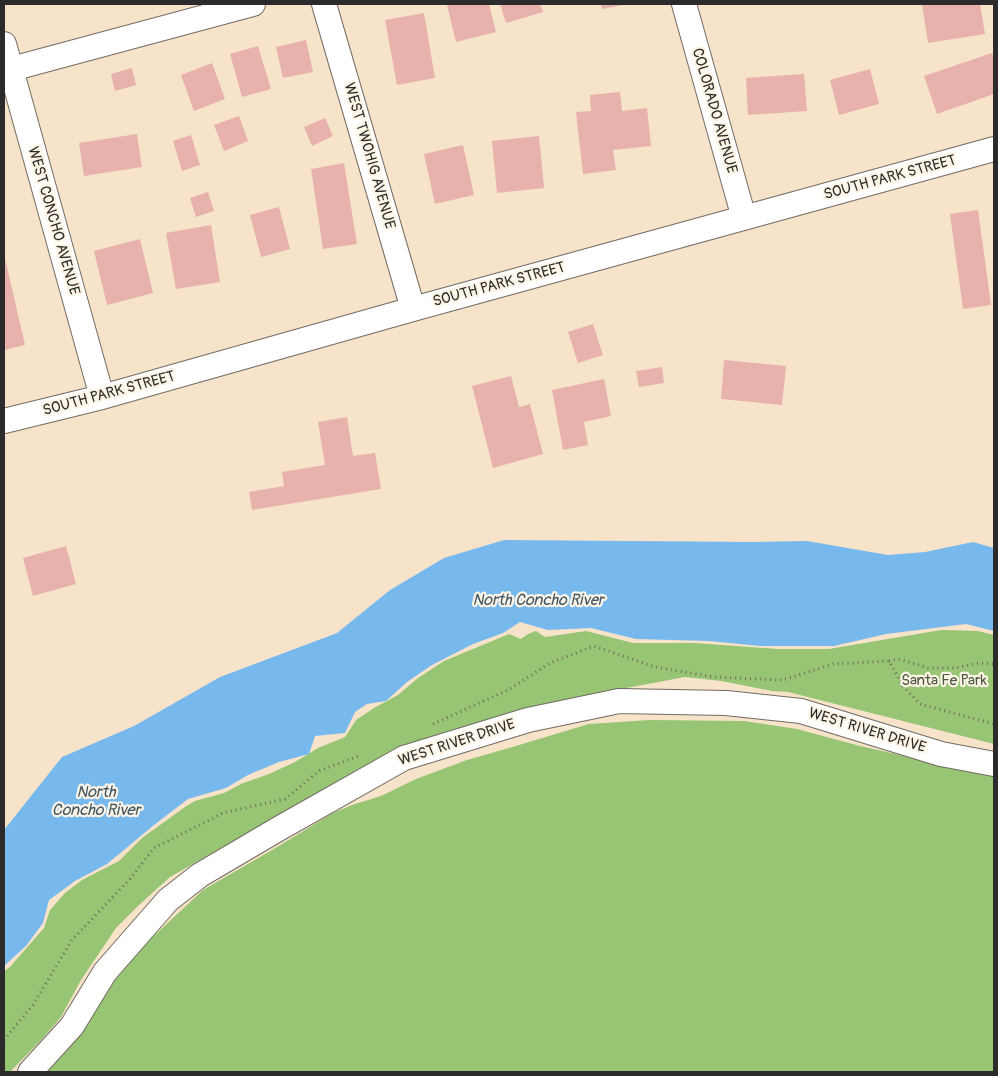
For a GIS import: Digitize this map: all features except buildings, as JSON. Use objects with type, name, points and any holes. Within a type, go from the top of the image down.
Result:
[{"type":"street","points":[[7,70],[253,4]]},
{"type":"street","name":"WEST TWOHIG AVENUE","points":[[324,4],[413,309]]},
{"type":"street","name":"COLORADO AVENUE","points":[[684,4],[744,218]]},
{"type":"street","name":"WEST CONCHO AVENUE","points":[[4,44],[7,70],[102,397]]},
{"type":"street","name":"SOUTH PARK STREET","points":[[4,421],[102,397],[994,149]]},
{"type":"street","name":"WEST RIVER DRIVE","points":[[30,1072],[72,1026],[105,972],[168,900],[200,876],[404,758],[528,720],[619,701],[726,703],[801,711],[941,754],[994,764]]},
{"type":"path","points":[[427,727],[508,690],[550,663],[594,646],[655,666],[713,677],[783,680],[833,664],[900,659],[928,668],[954,668],[979,663],[994,664]]},
{"type":"path","points":[[889,661],[903,686],[920,704],[994,724]]},
{"type":"path","points":[[4,1040],[33,1005],[72,940],[128,880],[154,848],[223,813],[285,799],[319,772],[368,753]]},
{"type":"green space","name":"Santa Fe Park","points":[[941,630],[978,631],[994,635],[994,744],[788,692],[685,677],[584,696],[525,710],[344,780],[312,796],[170,877],[116,928],[81,980],[61,1017],[10,1072],[4,1072],[4,971],[9,968],[44,928],[50,910],[65,893],[82,880],[119,861],[142,838],[195,801],[224,793],[241,784],[269,774],[295,762],[318,748],[345,737],[356,720],[398,695],[418,678],[444,661],[509,634],[521,639],[536,631],[545,637],[586,631],[633,643],[694,643],[778,649],[829,649]]},
{"type":"green space","points":[[649,720],[744,721],[797,729],[860,746],[994,776],[994,1072],[45,1072],[78,1035],[108,989],[143,946],[203,890],[333,813],[381,796],[416,779],[467,760],[589,724]]},
{"type":"water","name":"North Concho River","points":[[504,540],[807,541],[888,555],[925,552],[973,542],[994,548],[994,631],[966,624],[886,634],[834,646],[760,646],[709,641],[636,639],[591,628],[548,630],[520,622],[503,633],[473,644],[432,665],[407,682],[386,701],[367,704],[355,712],[345,733],[315,736],[309,754],[279,762],[248,775],[226,788],[188,799],[107,864],[75,881],[49,900],[43,923],[26,946],[4,966],[4,830],[62,757],[134,726],[220,677],[337,633],[390,590],[444,558]]}]
